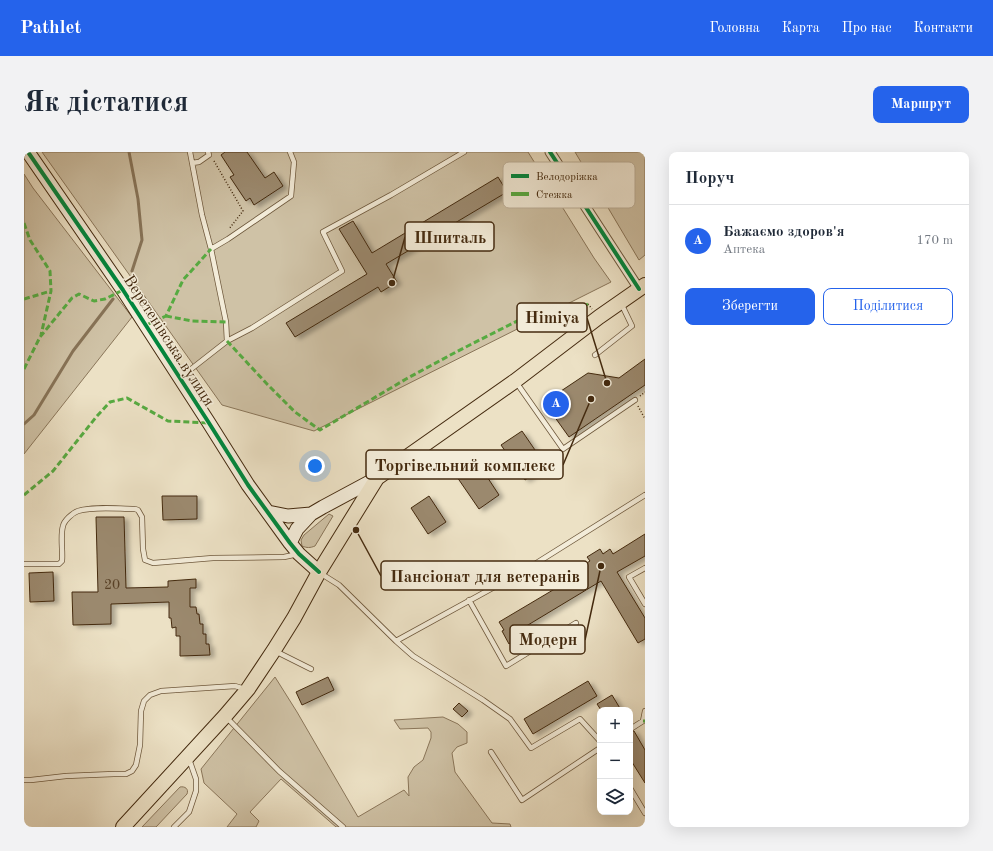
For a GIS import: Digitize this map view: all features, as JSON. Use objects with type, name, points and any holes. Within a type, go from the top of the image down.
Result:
[{"type":"main road","points":[[123,827],[248,689],[294,618],[319,572],[377,478],[515,381],[599,317],[642,287]]},
{"type":"street","name":"Веретенівська вулиця","points":[[28,152],[123,290],[248,485],[290,543],[299,554],[319,572]]},
{"type":"street","points":[[550,152],[557,162]]},
{"type":"street","points":[[588,208],[642,287]]},
{"type":"street","points":[[290,543],[297,529],[311,514],[377,478]]},
{"type":"street","points":[[268,512],[288,516],[311,514]]},
{"type":"lane","points":[[190,152],[202,215],[211,249],[226,322],[227,341]]},
{"type":"lane","points":[[192,163],[199,162],[209,155],[208,152]]},
{"type":"lane","points":[[211,249],[291,196],[294,162],[290,152]]},
{"type":"lane","points":[[180,378],[227,341],[252,328],[342,271],[323,232],[391,195],[464,152]]},
{"type":"lane","points":[[595,355],[632,326],[620,302]]},
{"type":"lane","points":[[515,381],[563,449],[635,400]]},
{"type":"lane","points":[[396,641],[527,569],[645,495]]},
{"type":"lane","points":[[24,564],[59,564],[62,561],[63,526],[68,518],[76,512],[90,509],[138,510],[142,517],[143,549],[145,560],[153,563],[213,558],[284,557],[299,554]]},
{"type":"lane","points":[[645,568],[629,577],[645,604]]},
{"type":"lane","points":[[319,572],[339,585],[396,641],[414,656],[510,719],[531,748],[580,719],[597,737]]},
{"type":"lane","points":[[469,600],[506,666],[576,623]]},
{"type":"lane","points":[[274,650],[311,669]]},
{"type":"lane","points":[[24,780],[66,776],[126,774],[132,771],[136,765],[140,745],[141,711],[144,701],[150,695],[161,691],[235,686],[248,689]]},
{"type":"lane","points":[[633,727],[643,721],[645,711]]},
{"type":"lane","points":[[225,716],[279,771],[343,827]]},
{"type":"lane","points":[[491,752],[522,800],[597,750]]},
{"type":"lane","points":[[174,827],[188,812],[196,791],[196,779],[188,757]]},
{"type":"lane","points":[[633,793],[645,813]]},
{"type":"path","points":[[213,160],[243,211],[220,243]]},
{"type":"path","points":[[635,400],[645,419]]},
{"type":"shaded area","points":[[42,152],[528,152],[534,162],[503,162],[503,208],[563,208],[611,282],[314,431],[222,405]]},
{"type":"shaded area","points":[[575,152],[645,152],[645,255],[639,260],[608,208],[635,208],[635,162],[581,162]]},
{"type":"shaded area","points":[[24,174],[33,188],[132,317],[24,454]]},
{"type":"shaded area","points":[[329,514],[333,516],[315,546],[308,548],[302,546],[301,540],[304,535]]},
{"type":"shaded area","points":[[275,677],[358,817],[404,790],[409,796],[408,777],[414,767],[423,760],[431,738],[431,732],[428,728],[400,729],[394,720],[443,717],[458,724],[467,732],[467,743],[457,747],[452,753],[455,772],[492,823],[510,824],[511,827],[336,827],[281,779],[250,812],[259,821],[256,827],[227,827],[237,814],[204,783],[201,769]]},
{"type":"shaded area","points":[[180,787],[186,788],[187,794],[156,827],[142,827]]},
{"type":"building","points":[[225,152],[247,152],[265,178],[274,172],[283,186],[254,205],[250,198],[246,201],[230,177],[234,175],[221,155]]},
{"type":"building","points":[[498,177],[503,185],[503,194],[386,264],[397,282],[381,292],[378,287],[295,337],[286,323],[367,274],[339,229],[353,221],[372,253]]},
{"type":"building","points":[[645,359],[645,385],[569,437],[554,416],[558,393],[588,373],[619,378]]},
{"type":"building","points":[[522,431],[546,466],[525,480],[501,445]]},
{"type":"building","points":[[478,463],[499,495],[479,509],[457,477]]},
{"type":"building","points":[[162,496],[197,496],[197,519],[163,520]]},
{"type":"building","points":[[429,496],[446,522],[428,534],[411,508]]},
{"type":"building","points":[[96,517],[124,517],[126,588],[168,587],[168,581],[196,579],[196,588],[190,588],[190,607],[196,607],[197,614],[199,614],[200,624],[203,624],[203,634],[206,634],[206,644],[209,644],[210,655],[180,656],[180,636],[176,636],[176,627],[172,628],[171,618],[169,618],[169,602],[111,604],[111,624],[73,625],[72,592],[98,592]]},
{"type":"building","points":[[645,534],[645,556],[617,572],[645,618],[645,639],[638,643],[601,581],[523,628],[530,640],[515,648],[511,642],[509,644],[502,631],[504,630],[499,622],[585,571],[582,566],[590,561],[587,557],[600,549],[603,554],[610,549],[613,554]]},
{"type":"building","points":[[53,572],[54,601],[30,602],[29,573]]},
{"type":"building","points":[[328,677],[334,690],[302,705],[296,692]]},
{"type":"building","points":[[588,681],[597,696],[533,734],[524,719]]},
{"type":"building","points":[[612,695],[619,707],[599,707],[597,704]]},
{"type":"building","points":[[459,703],[468,711],[462,717],[453,709]]},
{"type":"building","points":[[633,731],[645,750],[645,783],[633,764]]},
{"type":"waterway","points":[[129,152],[138,199],[142,240],[132,271]]},
{"type":"waterway","points":[[24,424],[34,415],[73,351],[113,299]]},
{"type":"marked path","points":[[24,223],[30,240],[50,271],[51,291],[41,335]]},
{"type":"marked path","points":[[146,325],[166,316],[183,280],[211,249]]},
{"type":"marked path","points":[[24,369],[40,337],[72,298],[79,294],[94,301],[105,299],[123,290]]},
{"type":"marked path","points":[[24,299],[51,291]]},
{"type":"marked path","points":[[227,341],[295,412],[320,430],[406,379],[521,319],[568,313],[588,304]]},
{"type":"marked path","points":[[166,316],[192,321],[226,322]]},
{"type":"marked path","points":[[24,495],[53,471],[110,402],[127,398],[168,421],[209,423]]},
{"type":"cycle path","points":[[28,152],[123,290],[248,485],[290,543],[299,554],[319,572]]},
{"type":"cycle path","points":[[550,152],[556,162]]},
{"type":"cycle path","points":[[586,208],[639,289]]},
{"type":"place","name":"Шпиталь","points":[[392,283]]},
{"type":"place","name":"Himiya","points":[[607,383]]},
{"type":"place","name":"Торгівельний комплекс","points":[[591,399]]},
{"type":"place","name":"Бажаємо здоров'я","points":[[556,404]]},
{"type":"place","name":"Пансіонат для ветеранів","points":[[356,530]]},
{"type":"place","name":"Модерн","points":[[601,566]]}]
